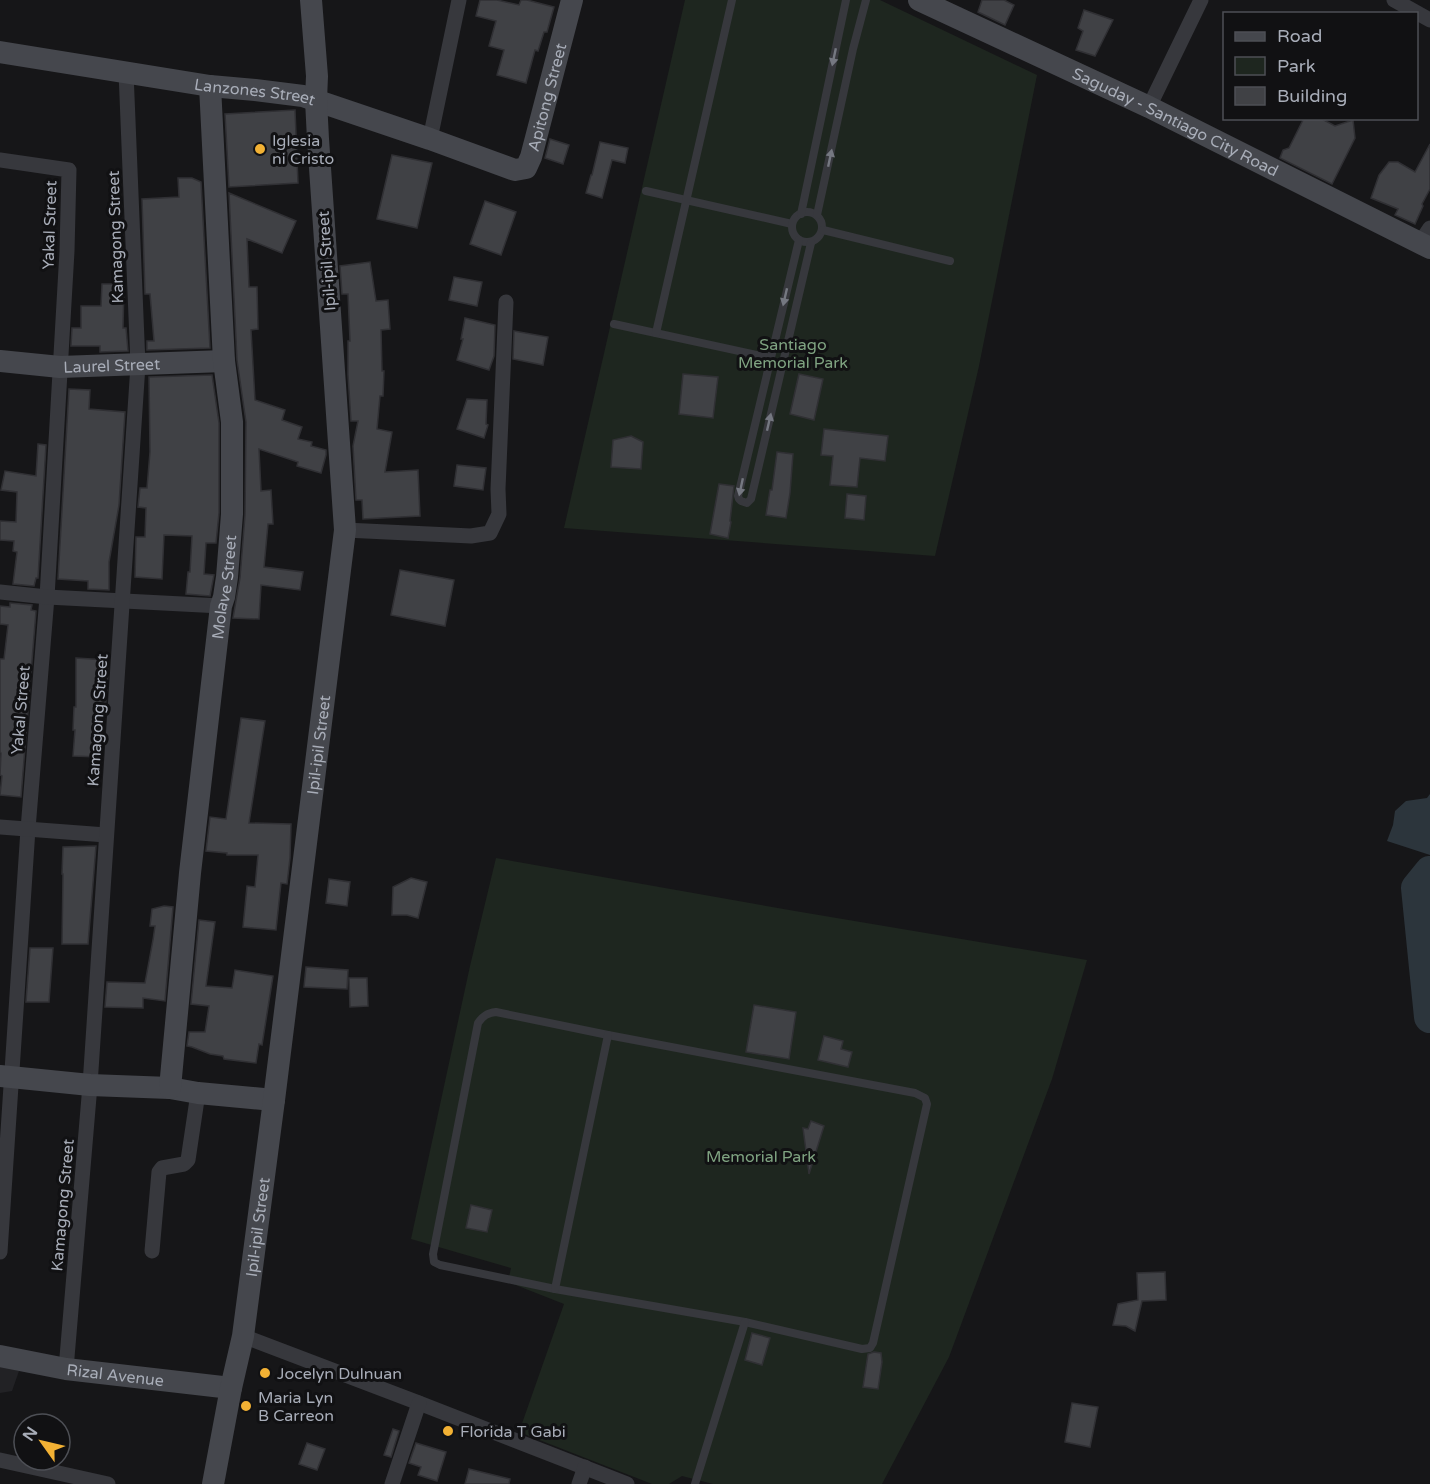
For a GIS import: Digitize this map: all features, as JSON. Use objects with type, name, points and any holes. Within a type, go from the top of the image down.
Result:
[{"type":"street","name":"Ipil-ipil Street","points":[[213,1484],[243,1336],[345,530],[318,139],[317,76],[311,0]]},
{"type":"street","points":[[430,139],[459,0]]},
{"type":"street","name":"Apitong Street","points":[[502,166],[515,170],[526,168],[531,157],[572,0]]},
{"type":"street","points":[[1149,107],[1201,0]]},
{"type":"street","points":[[1394,0],[1416,12]]},
{"type":"street","name":"Saguday - Santiago City Road","points":[[924,1],[1427,240]]},
{"type":"street","name":"Lanzones Street","points":[[0,52],[210,86],[303,96],[502,166]]},
{"type":"street","name":"Kamagong Street","points":[[66,1369],[90,1085],[138,365],[126,72]]},
{"type":"street","name":"Molave Street","points":[[170,1088],[190,873],[221,606],[227,577],[232,514],[232,422],[224,361],[210,86]]},
{"type":"street","name":"Yakal Street","points":[[0,160],[69,170],[67,251],[47,597],[6,1076],[0,1252]]},
{"type":"street","points":[[345,530],[471,536],[490,532],[499,514],[498,489],[506,302]]},
{"type":"street","name":"Laurel Street","points":[[0,361],[60,367],[224,361]]},
{"type":"street","points":[[0,592],[47,597],[221,606]]},
{"type":"street","points":[[0,827],[106,835]]},
{"type":"street","points":[[6,1076],[90,1085],[170,1088],[198,1094],[274,1100]]},
{"type":"street","points":[[152,1251],[159,1172],[162,1168],[184,1164],[188,1160],[198,1094]]},
{"type":"street","points":[[243,1336],[627,1484]]},
{"type":"street","name":"Rizal Avenue","points":[[0,1356],[66,1369],[231,1388]]},
{"type":"street","points":[[392,1484],[419,1403]]},
{"type":"street","points":[[0,1460],[108,1484]]},
{"type":"street","points":[[579,1484],[585,1467]]},
{"type":"lane","points":[[656,333],[732,0]]},
{"type":"lane","points":[[801,214],[846,0]]},
{"type":"lane","points":[[817,215],[866,0]]},
{"type":"lane","points":[[646,190],[792,224]]},
{"type":"lane","points":[[809,212],[817,215],[821,219],[820,237],[811,243],[799,240],[794,234],[792,224],[795,219],[809,212]]},
{"type":"lane","points":[[822,230],[951,261]]},
{"type":"lane","points":[[799,240],[738,496],[747,503],[751,499],[811,243]]},
{"type":"lane","points":[[614,324],[771,358]]},
{"type":"lane","points":[[496,1012],[608,1035],[915,1093],[925,1098],[927,1104],[870,1348],[862,1349],[745,1322],[555,1289],[434,1262],[478,1023],[482,1017],[496,1012]]},
{"type":"lane","points":[[555,1289],[608,1035]]},
{"type":"lane","points":[[695,1484],[745,1322]]},
{"type":"shaded area","points":[[1430,794],[1430,855],[1387,841],[1395,811],[1406,801],[1427,798]]},
{"type":"shaded area","points":[[0,1365],[19,1371],[12,1391],[0,1393]]},
{"type":"green space","name":"Santiago Memorial Park","points":[[685,0],[880,0],[1037,75],[979,366],[935,556],[564,528]]},
{"type":"green space","name":"Memorial Park","points":[[496,858],[1087,960],[1052,1079],[949,1357],[882,1484],[713,1484],[682,1476],[669,1484],[652,1484],[519,1432],[564,1304],[508,1282],[511,1268],[411,1239],[470,966]]},
{"type":"building","points":[[480,0],[497,0],[519,5],[521,0],[527,0],[554,7],[547,32],[544,32],[538,51],[535,50],[526,83],[497,75],[504,50],[489,46],[496,21],[476,16]]},
{"type":"building","points":[[982,0],[1004,0],[1014,5],[1005,25],[978,12]]},
{"type":"building","points":[[1084,10],[1113,20],[1095,56],[1076,50],[1083,31],[1078,28]]},
{"type":"building","name":"Iglesia ni Cristo","points":[[295,110],[298,183],[229,187],[225,114]]},
{"type":"building","points":[[1303,120],[1324,120],[1335,126],[1353,120],[1355,138],[1332,184],[1280,158],[1283,150],[1289,148]]},
{"type":"building","points":[[550,139],[569,145],[563,164],[545,158]]},
{"type":"building","points":[[600,142],[628,148],[625,163],[612,160],[602,198],[586,193]]},
{"type":"building","points":[[1430,144],[1430,189],[1415,224],[1395,215],[1398,209],[1371,198],[1379,175],[1389,162],[1398,162],[1415,172]]},
{"type":"building","points":[[392,155],[432,163],[417,228],[377,219]]},
{"type":"building","points":[[178,178],[192,178],[201,182],[210,348],[147,350],[147,341],[154,341],[150,294],[145,294],[142,199],[179,197]]},
{"type":"building","points":[[229,193],[296,221],[282,253],[247,239],[249,287],[257,287],[258,329],[251,330],[255,400],[285,410],[282,420],[302,427],[298,439],[312,442],[311,446],[326,450],[321,473],[297,466],[298,462],[259,449],[261,491],[271,490],[273,524],[268,524],[264,567],[303,572],[300,590],[261,585],[259,619],[233,618],[240,578],[245,515],[246,422],[237,360]]},
{"type":"building","points":[[485,201],[516,212],[501,255],[470,244]]},
{"type":"building","points":[[370,262],[376,301],[388,300],[390,329],[381,330],[383,396],[380,396],[377,429],[392,432],[385,472],[418,470],[420,516],[363,519],[362,500],[356,500],[353,446],[358,421],[351,421],[348,375],[348,341],[350,341],[348,294],[342,294],[340,266]]},
{"type":"building","points":[[454,277],[482,282],[477,306],[449,300]]},
{"type":"building","points":[[102,284],[124,284],[123,328],[126,328],[128,351],[100,352],[100,346],[71,346],[72,328],[81,328],[81,306],[101,306]]},
{"type":"building","points":[[465,318],[495,325],[494,356],[489,370],[457,360],[463,339],[461,339]]},
{"type":"building","points":[[514,331],[548,337],[543,365],[513,359]]},
{"type":"building","points":[[683,374],[718,377],[713,418],[679,414]]},
{"type":"building","points":[[799,374],[823,379],[814,420],[790,414]]},
{"type":"building","points":[[212,375],[219,423],[219,513],[216,543],[206,543],[204,574],[214,575],[210,596],[186,594],[192,536],[164,535],[162,579],[135,577],[136,537],[145,537],[146,508],[138,507],[140,488],[147,488],[150,452],[149,377]]},
{"type":"building","points":[[69,389],[90,390],[89,409],[125,412],[119,505],[109,562],[109,590],[88,589],[88,581],[58,579]]},
{"type":"building","points":[[467,399],[487,400],[486,424],[488,425],[484,438],[457,429]]},
{"type":"building","points":[[824,429],[888,436],[885,461],[860,458],[857,487],[830,485],[833,456],[821,455]]},
{"type":"building","points":[[631,436],[643,442],[641,469],[611,467],[613,440]]},
{"type":"building","points":[[38,444],[46,445],[38,578],[34,586],[13,584],[17,552],[13,551],[14,541],[0,540],[0,521],[16,522],[17,492],[1,490],[5,471],[36,476]]},
{"type":"building","points":[[777,452],[793,454],[786,518],[766,515]]},
{"type":"building","points":[[457,465],[486,468],[483,490],[454,486]]},
{"type":"building","points":[[719,484],[734,486],[728,538],[710,534]]},
{"type":"building","points":[[847,494],[866,496],[864,520],[845,518]]},
{"type":"building","points":[[400,570],[454,580],[445,626],[391,615]]},
{"type":"building","points":[[10,603],[32,605],[31,610],[36,611],[21,797],[0,795],[2,776],[0,775],[0,659],[4,659],[8,625],[0,624],[0,606],[10,607]]},
{"type":"building","points":[[76,658],[107,660],[100,757],[73,756]]},
{"type":"building","points":[[241,718],[265,721],[249,823],[291,824],[287,884],[281,883],[276,930],[243,927],[247,886],[255,887],[258,855],[227,855],[227,853],[206,851],[210,817],[226,819]]},
{"type":"building","points":[[96,846],[88,944],[62,944],[63,847]]},
{"type":"building","points":[[411,878],[427,882],[418,918],[392,915],[393,887]]},
{"type":"building","points":[[329,879],[350,882],[347,906],[326,903]]},
{"type":"building","points":[[164,906],[173,907],[165,1001],[143,998],[143,1008],[105,1007],[107,982],[145,983],[155,926],[150,926],[152,909]]},
{"type":"building","points":[[199,920],[215,922],[206,986],[232,988],[235,970],[273,976],[262,1045],[259,1044],[256,1063],[224,1059],[223,1056],[187,1046],[189,1032],[205,1032],[209,1006],[191,1004]]},
{"type":"building","points":[[30,948],[53,948],[49,1002],[26,1002]]},
{"type":"building","points":[[306,967],[348,970],[347,989],[304,987]]},
{"type":"building","points":[[349,978],[367,978],[368,1006],[350,1007]]},
{"type":"building","points":[[754,1005],[796,1012],[789,1059],[746,1052]]},
{"type":"building","points":[[824,1036],[843,1041],[841,1049],[852,1052],[848,1067],[818,1060]]},
{"type":"building","points":[[811,1121],[824,1126],[809,1174],[803,1128],[808,1129]]},
{"type":"building","points":[[471,1205],[492,1210],[487,1232],[466,1228]]},
{"type":"building","points":[[1165,1272],[1166,1300],[1142,1301],[1135,1331],[1126,1326],[1113,1325],[1118,1304],[1138,1300],[1137,1273]]},
{"type":"building","points":[[752,1333],[770,1338],[762,1365],[745,1360]]},
{"type":"building","points":[[881,1353],[882,1362],[878,1389],[863,1387],[868,1354]]},
{"type":"building","points":[[1072,1403],[1098,1407],[1090,1447],[1065,1442]]},
{"type":"building","points":[[393,1429],[399,1431],[391,1457],[384,1455]]},
{"type":"building","points":[[307,1443],[325,1449],[317,1470],[299,1464]]},
{"type":"building","points":[[416,1443],[446,1452],[437,1481],[418,1475],[421,1467],[409,1463]]},
{"type":"building","points":[[469,1469],[510,1479],[509,1484],[465,1484]]},
{"type":"waterway","points":[[1430,872],[1417,888],[1430,1017]]},
{"type":"place","name":"Iglesia ni Cristo","points":[[260,149]]},
{"type":"place","name":"Jocelyn Dulnuan","points":[[265,1373]]},
{"type":"place","name":"Maria Lyn B Carreon","points":[[246,1406]]},
{"type":"place","name":"Florida T Gabi","points":[[448,1431]]}]
